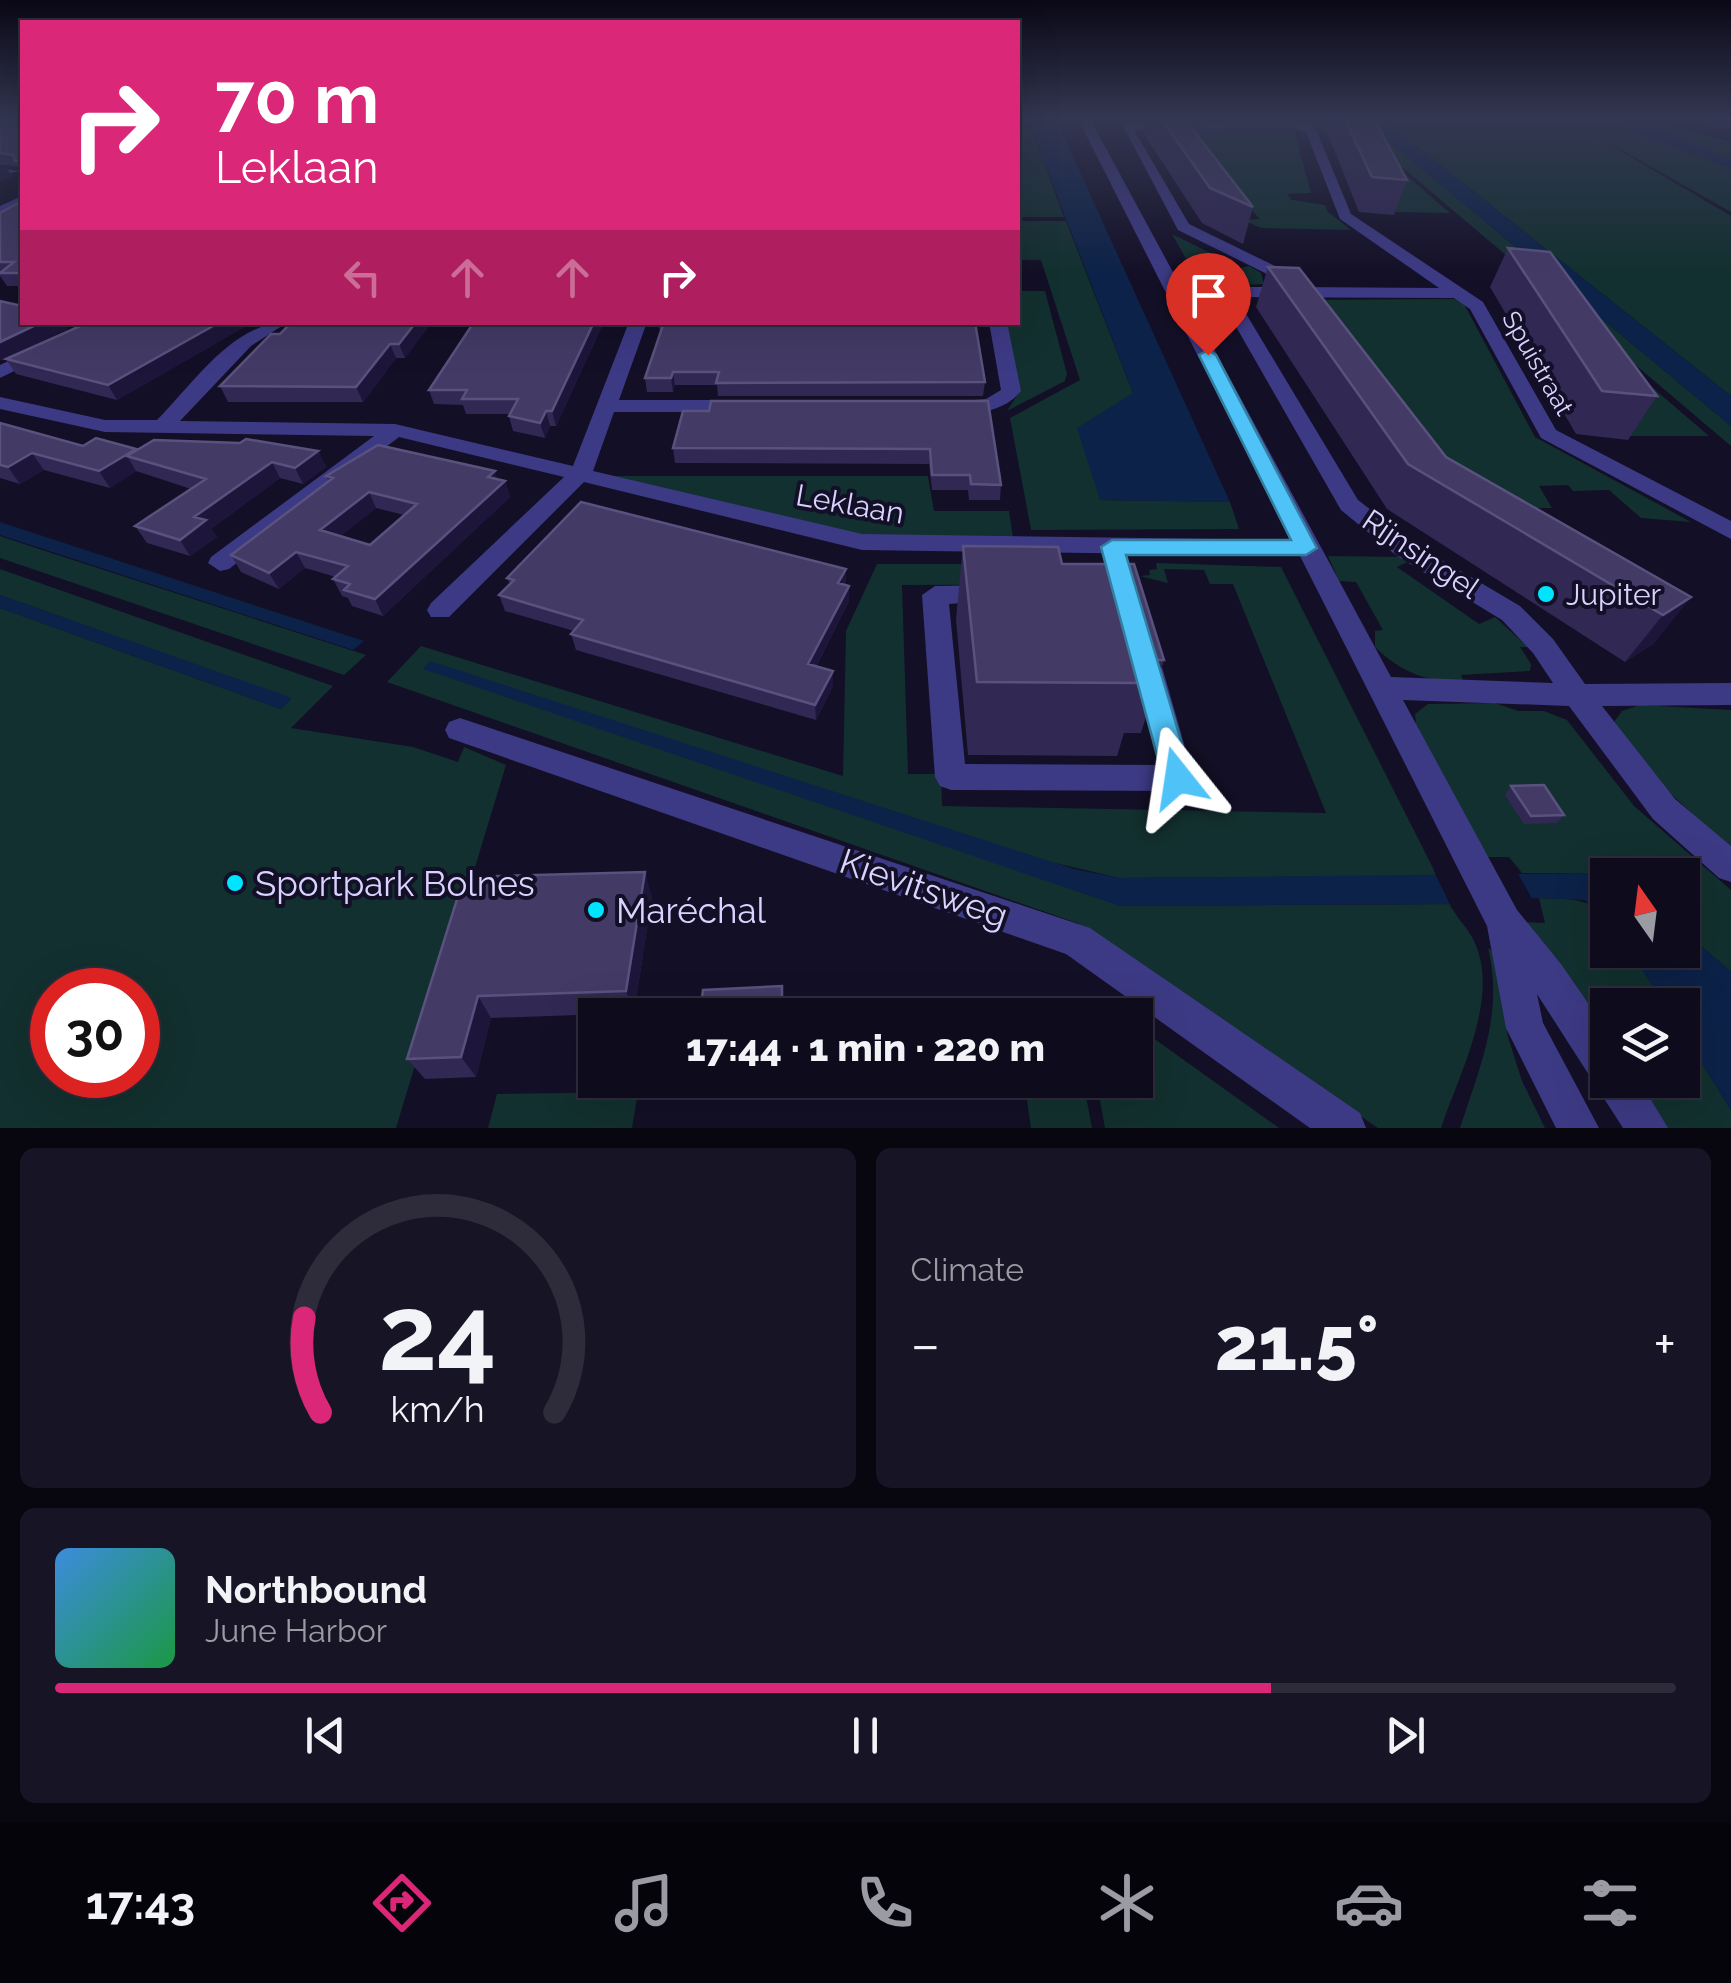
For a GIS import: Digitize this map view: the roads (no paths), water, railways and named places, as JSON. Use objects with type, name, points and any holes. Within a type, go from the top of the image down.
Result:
[{"type":"street","points":[[1111,170],[1504,922],[1548,977],[1590,1041]]},
{"type":"street","name":"Spuistraat","points":[[1148,170],[1176,219],[1271,270],[1286,293]]},
{"type":"street","name":"Spuistraat","points":[[1326,170],[1345,216],[1478,306],[1548,434],[1731,530]]},
{"type":"street","points":[[1174,292],[1463,293]]},
{"type":"street","name":"Rijnsingel","points":[[1224,293],[1349,506],[1406,550],[1511,613],[1543,646],[1577,694]]},
{"type":"street","points":[[0,372],[90,328],[88,325]]},
{"type":"street","points":[[162,428],[244,342],[274,325]]},
{"type":"street","points":[[440,610],[580,474],[637,325]]},
{"type":"street","points":[[927,406],[984,406],[1003,401],[1010,391],[999,325]]},
{"type":"street","name":"Leklaan","points":[[0,402],[76,423],[162,428],[395,430],[862,542],[1306,548]]},
{"type":"street","points":[[603,406],[755,406]]},
{"type":"street","points":[[220,563],[395,430]]},
{"type":"street","points":[[1112,547],[1122,577]]},
{"type":"street","points":[[1012,594],[935,595],[950,778],[1178,778],[1138,629]]},
{"type":"street","points":[[1380,688],[1731,694]]},
{"type":"street","points":[[1577,694],[1664,810],[1731,867]]},
{"type":"street","name":"Kievitsweg","points":[[460,730],[1077,940],[1345,1128]]},
{"type":"street","points":[[1504,922],[1525,1028],[1578,1128]]},
{"type":"street","points":[[1627,1098],[1647,1128]]},
{"type":"water","points":[[1047,170],[1079,170],[1230,502],[1100,500],[1077,428],[1133,393]]},
{"type":"water","points":[[1422,170],[1446,170],[1731,396],[1731,426]]},
{"type":"water","points":[[0,522],[364,641],[353,650],[0,535]]},
{"type":"water","points":[[0,595],[292,698],[281,709],[0,608]]},
{"type":"water","points":[[430,661],[1074,869],[1119,878],[1590,873],[1590,904],[1584,900],[1539,898],[1450,904],[1120,906],[423,669]]},
{"type":"water","points":[[1700,945],[1731,972],[1731,1110],[1700,1060],[1700,988],[1654,988],[1641,968],[1700,968]]},
{"type":"place","name":"Jupiter","points":[[1546,594]]},
{"type":"place","name":"Sportpark Bolnes","points":[[235,883]]},
{"type":"place","name":"Maréchal","points":[[596,910]]}]
